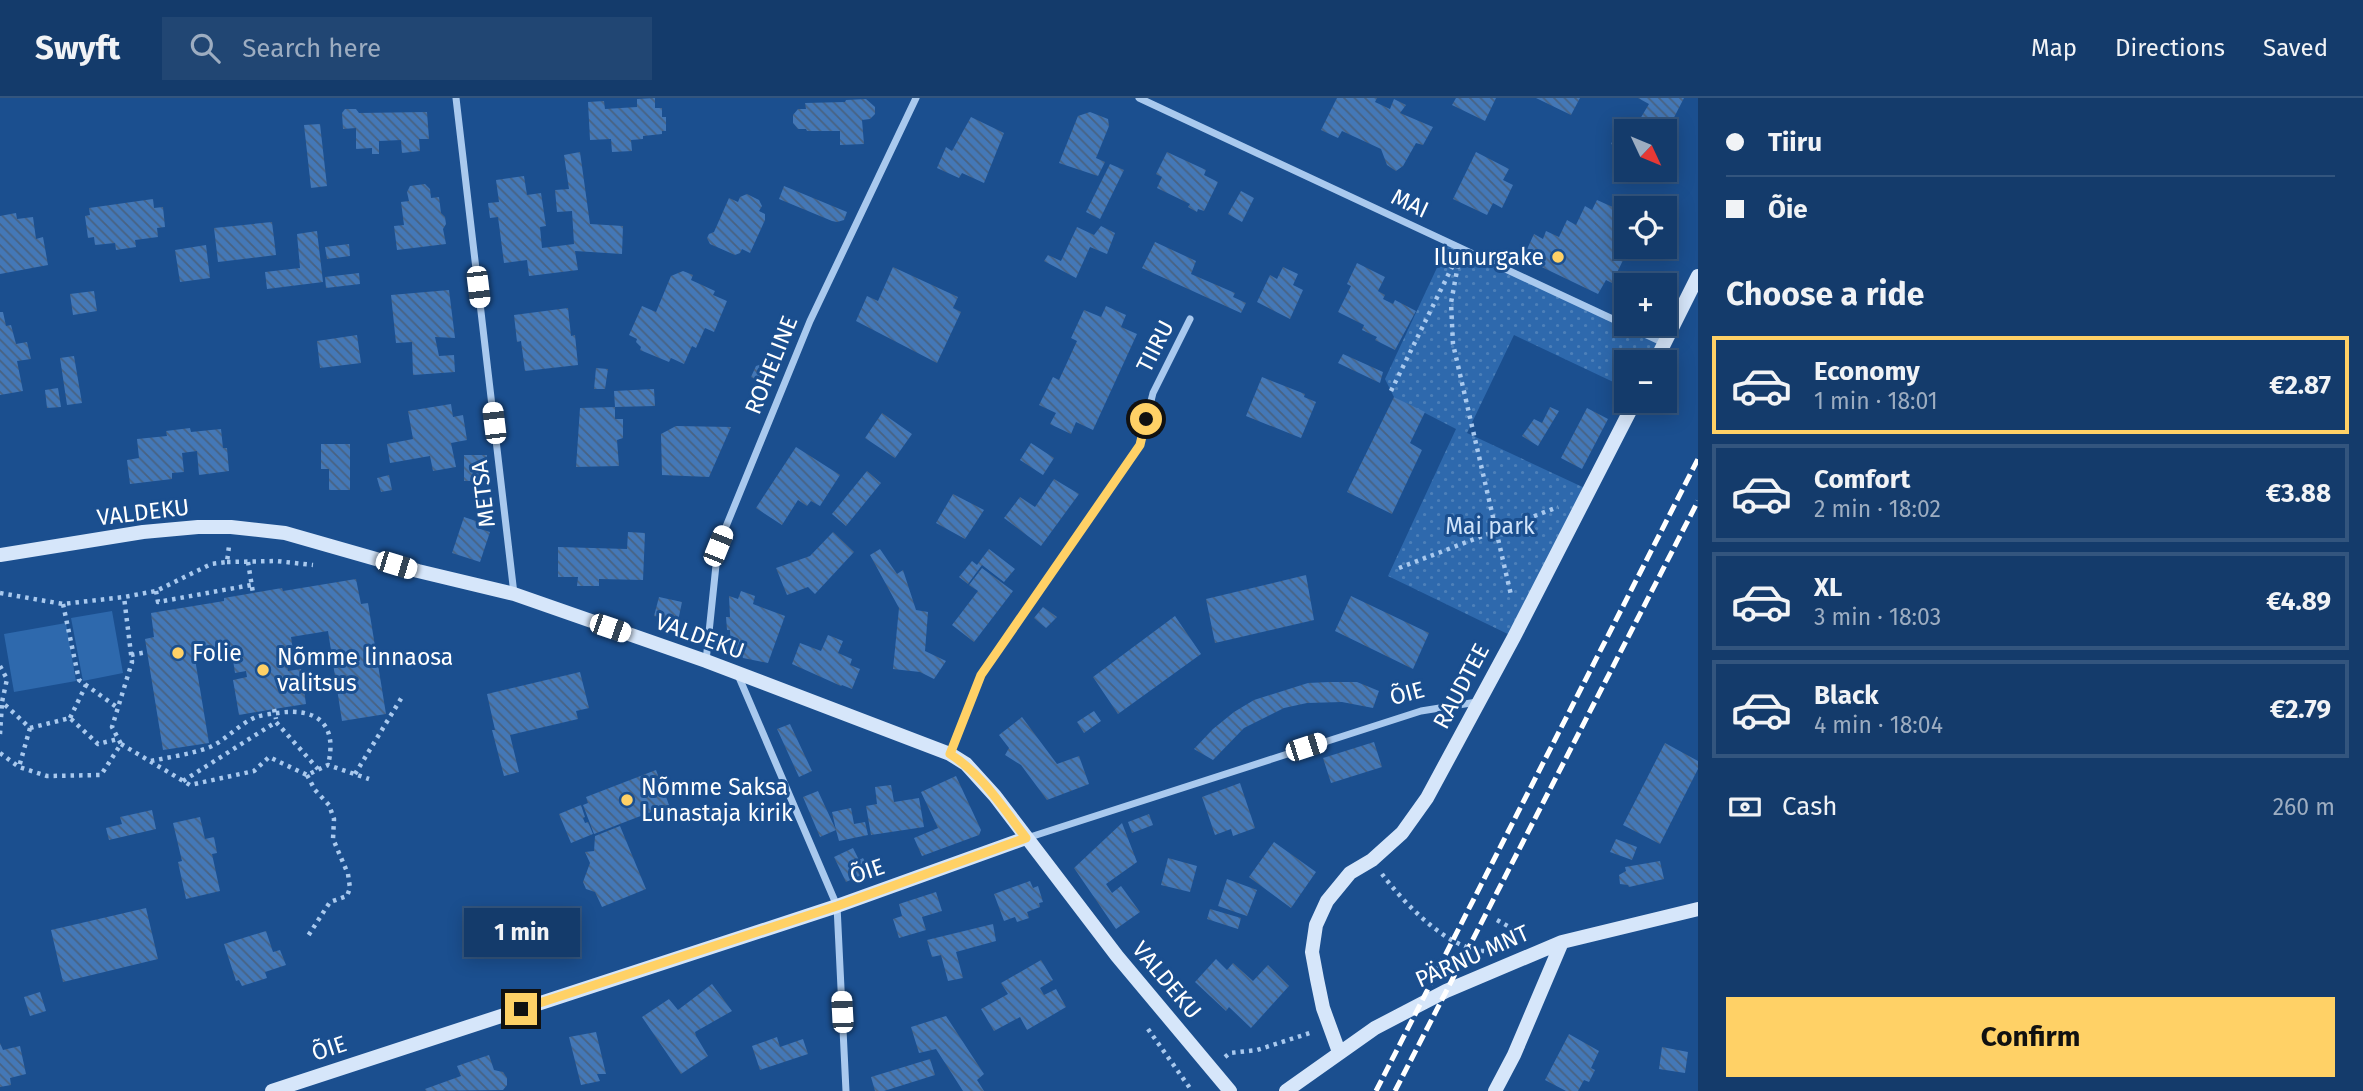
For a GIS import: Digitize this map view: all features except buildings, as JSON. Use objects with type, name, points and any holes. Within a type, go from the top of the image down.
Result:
[{"type":"street","name":"METSA","points":[[456,98],[514,594]]},
{"type":"street","name":"ROHELINE","points":[[706,661],[718,546],[810,321],[916,98]]},
{"type":"street","name":"MAI","points":[[1139,98],[1664,343]]},
{"type":"street","points":[[1163,107],[1168,98]]},
{"type":"street","points":[[1661,350],[1698,276]]},
{"type":"street","name":"TIIRU","points":[[950,754],[981,675],[1140,445],[1153,393],[1190,319]]},
{"type":"street","name":"RAUDTEE","points":[[1339,1052],[1323,1008],[1312,952],[1316,925],[1327,901],[1350,873],[1371,860],[1402,833],[1427,798],[1629,413]]},
{"type":"street","name":"VALDEKU","points":[[0,555],[143,532],[198,527],[231,527],[285,533],[418,572],[514,594],[706,661],[950,754],[966,764],[995,796],[1117,956],[1230,1091]]},
{"type":"street","points":[[738,673],[837,906],[846,1091]]},
{"type":"street","name":"ÕIE","points":[[272,1091],[837,906],[1026,838],[1421,711],[1478,702]]},
{"type":"street","name":"PÄRNU MNT","points":[[1286,1091],[1375,1028],[1422,1002],[1562,942],[1698,909]]},
{"type":"street","points":[[1495,1091],[1514,1055],[1562,942]]},
{"type":"path","points":[[1391,391],[1461,248]]},
{"type":"path","points":[[1461,248],[1451,303],[1453,344],[1519,626]]},
{"type":"path","points":[[1399,568],[1585,497]]},
{"type":"path","points":[[227,562],[231,527]]},
{"type":"path","points":[[0,593],[63,604],[156,591],[211,564],[276,561],[315,565]]},
{"type":"path","points":[[248,562],[253,593]]},
{"type":"path","points":[[156,591],[158,602],[251,585]]},
{"type":"path","points":[[124,597],[132,662],[112,727],[120,742],[190,785],[254,771],[269,757],[307,775],[315,790],[329,805],[334,819],[332,839],[348,874],[350,888],[347,895],[330,902],[308,936]]},
{"type":"path","points":[[63,604],[79,680],[118,708]]},
{"type":"path","points":[[131,655],[147,652]]},
{"type":"path","points":[[0,666],[7,679],[0,734]]},
{"type":"path","points":[[70,718],[86,685]]},
{"type":"path","points":[[355,774],[402,697]]},
{"type":"path","points":[[2,702],[30,728]]},
{"type":"path","points":[[150,761],[210,747],[255,718],[272,711],[292,711],[320,720],[329,731],[332,747],[328,765]]},
{"type":"path","points":[[272,711],[276,721],[318,769]]},
{"type":"path","points":[[30,728],[70,718]]},
{"type":"path","points":[[70,718],[99,744],[120,742]]},
{"type":"path","points":[[183,781],[276,721]]},
{"type":"path","points":[[19,767],[30,728]]},
{"type":"path","points":[[0,753],[19,767],[47,776],[101,775],[120,742]]},
{"type":"path","points":[[307,775],[328,765],[369,779]]},
{"type":"path","points":[[1371,860],[1397,895],[1422,918],[1470,948],[1483,952],[1493,947]]},
{"type":"path","points":[[1497,920],[1522,934],[1512,939]]},
{"type":"green space","name":"Mai park","points":[[1449,242],[1614,320],[1614,336],[1649,336],[1664,343],[1661,350],[1614,350],[1614,382],[1514,335],[1467,433],[1589,490],[1514,637],[1388,576],[1456,429],[1394,397],[1385,379]]},
{"type":"green space","points":[[112,611],[123,673],[83,681],[71,618]]},
{"type":"green space","points":[[66,623],[76,681],[14,692],[4,634]]},
{"type":"railway","points":[[1376,1091],[1698,459]]},
{"type":"railway","points":[[1395,1091],[1698,501]]},
{"type":"place","name":"Ilunurgake","points":[[1558,257]]},
{"type":"place","name":"Folie","points":[[178,653]]},
{"type":"place","name":"Nõmme linnaosa valitsus","points":[[263,670]]},
{"type":"place","name":"Nõmme Saksa Lunastaja kirik","points":[[627,800]]},
{"type":"route","points":[[521,1009],[837,906],[1026,838],[995,796],[966,764],[950,754],[981,675],[1140,445],[1146,419]]}]
